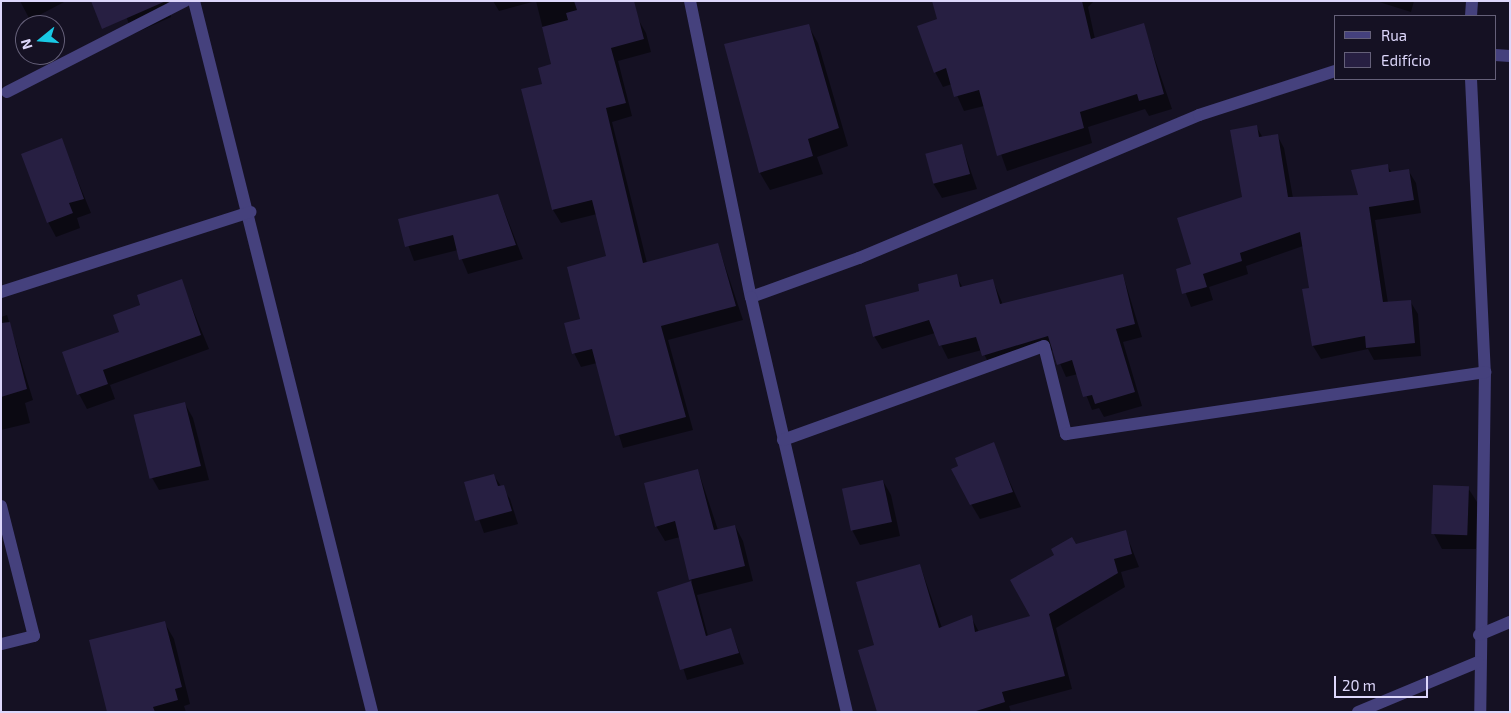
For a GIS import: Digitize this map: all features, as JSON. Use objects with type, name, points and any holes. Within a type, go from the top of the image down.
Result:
[{"type":"street","points":[[7,92],[185,1]]},
{"type":"street","points":[[194,1],[250,212],[372,712]]},
{"type":"street","points":[[690,1],[751,298],[847,712]]},
{"type":"street","points":[[1471,15],[1472,1]]},
{"type":"street","points":[[1496,55],[1510,56]]},
{"type":"street","points":[[751,298],[859,258],[1200,114],[1334,71]]},
{"type":"street","points":[[1471,80],[1485,372],[1478,662],[1480,712]]},
{"type":"street","points":[[1,292],[250,212]]},
{"type":"street","points":[[784,440],[1044,346],[1066,434],[1485,372]]},
{"type":"street","points":[[1,506],[34,636],[1,644]]},
{"type":"street","points":[[1479,635],[1510,622]]},
{"type":"street","points":[[1358,712],[1478,662]]},
{"type":"building","points":[[91,1],[166,1],[102,29]]},
{"type":"building","points":[[574,1],[634,1],[644,39],[611,48],[626,103],[606,108],[643,263],[718,243],[736,306],[661,326],[686,417],[615,436],[592,349],[572,354],[564,323],[580,319],[567,267],[606,256],[592,200],[552,210],[521,89],[542,84],[538,68],[551,64],[542,27],[568,20],[566,13],[577,10]]},
{"type":"building","points":[[932,1],[1082,1],[1091,39],[1144,23],[1164,94],[1139,101],[1137,94],[1080,112],[1084,128],[997,156],[979,90],[954,97],[946,68],[934,73],[917,26],[937,19]]},
{"type":"building","points":[[809,24],[839,128],[808,139],[813,156],[759,173],[724,44]]},
{"type":"building","points":[[1257,125],[1259,137],[1278,134],[1288,197],[1358,195],[1351,170],[1388,164],[1389,172],[1409,169],[1414,200],[1369,207],[1383,302],[1411,300],[1415,343],[1366,348],[1365,336],[1312,346],[1302,289],[1309,288],[1300,232],[1240,253],[1242,261],[1203,274],[1207,287],[1182,294],[1176,269],[1191,264],[1177,218],[1242,197],[1230,130]]},
{"type":"building","points":[[62,138],[84,199],[69,203],[73,213],[47,223],[21,154]]},
{"type":"building","points":[[962,144],[970,174],[933,184],[925,154]]},
{"type":"building","points":[[498,194],[516,245],[459,260],[453,235],[405,247],[398,219]]},
{"type":"building","points":[[957,274],[960,287],[993,279],[1000,304],[1123,274],[1135,324],[1116,329],[1135,392],[1095,404],[1092,395],[1083,397],[1072,360],[1057,365],[1048,336],[982,356],[976,337],[939,346],[929,320],[873,337],[865,305],[919,291],[918,284]]},
{"type":"building","points":[[182,279],[201,335],[103,370],[108,384],[77,395],[62,352],[119,332],[113,315],[140,305],[137,295]]},
{"type":"building","points":[[10,322],[27,389],[1,397],[1,323]]},
{"type":"building","points":[[185,402],[201,466],[150,479],[134,415]]},
{"type":"building","points":[[994,442],[1013,492],[970,505],[951,469],[958,466],[955,458]]},
{"type":"building","points":[[698,469],[714,530],[735,525],[745,566],[689,580],[675,521],[655,527],[644,483]]},
{"type":"building","points":[[494,474],[498,486],[504,485],[512,511],[475,521],[464,482]]},
{"type":"building","points":[[883,480],[892,522],[851,531],[842,489]]},
{"type":"building","points":[[1433,485],[1469,486],[1467,535],[1431,534]]},
{"type":"building","points":[[1126,530],[1132,554],[1114,559],[1118,573],[1049,614],[1065,676],[1002,692],[1005,702],[973,712],[877,712],[858,650],[874,645],[856,582],[920,564],[939,628],[972,615],[975,632],[1030,616],[1010,580],[1054,555],[1051,549],[1072,537],[1076,544]]},
{"type":"building","points":[[691,581],[706,636],[731,628],[739,653],[680,670],[657,592]]},
{"type":"building","points":[[165,621],[182,687],[175,689],[178,700],[153,707],[155,712],[107,712],[89,640]]}]
